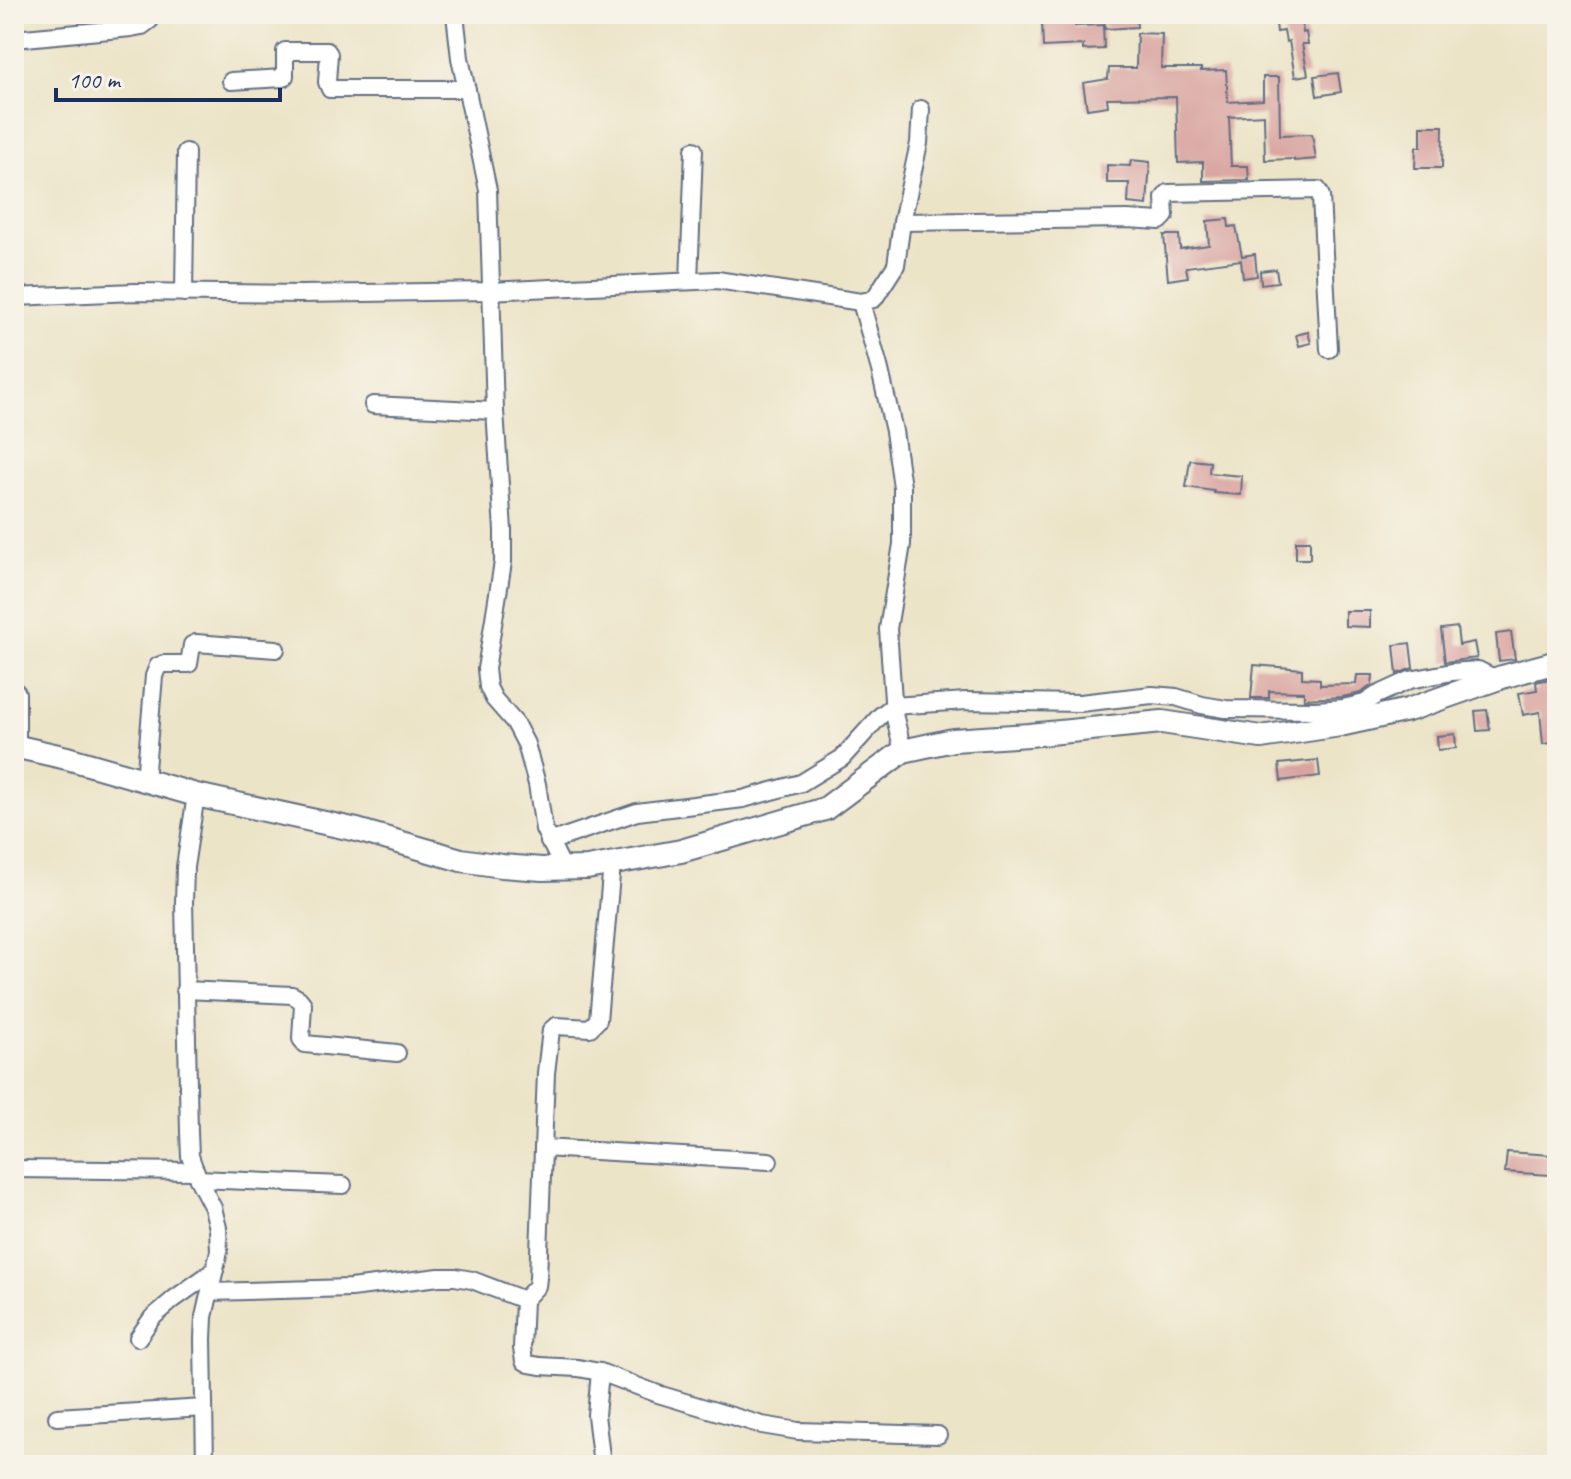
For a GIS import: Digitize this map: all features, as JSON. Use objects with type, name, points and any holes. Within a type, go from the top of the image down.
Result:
[{"type":"street","points":[[14,39],[142,26],[150,20],[150,14]]},
{"type":"street","points":[[455,14],[460,58],[488,190],[495,411],[503,530],[503,562],[486,669],[488,687],[494,699],[515,723],[526,744],[549,842],[563,868]]},
{"type":"street","points":[[231,81],[283,78],[285,51],[327,51],[327,82],[330,89],[467,89]]},
{"type":"street","points":[[14,297],[135,292],[285,294],[490,291],[717,280],[861,302],[874,299],[896,265],[919,143],[921,109]]},
{"type":"street","points":[[689,281],[694,150]]},
{"type":"street","points":[[184,293],[186,152]]},
{"type":"street","points":[[902,222],[1160,221],[1165,216],[1164,198],[1168,193],[1318,190],[1321,196],[1329,349]]},
{"type":"street","points":[[861,302],[894,431],[902,487],[902,544],[888,629],[893,706],[903,751]]},
{"type":"street","points":[[373,405],[495,411]]},
{"type":"street","points":[[145,781],[154,676],[158,666],[189,664],[190,650],[196,643],[276,649]]},
{"type":"street","points":[[14,694],[14,746],[196,795],[357,830],[461,860],[542,869],[587,868],[681,851],[825,809],[903,751],[953,740],[1162,722],[1261,737],[1340,725],[1408,710],[1496,679],[1557,662]]},
{"type":"street","points":[[549,842],[637,812],[743,799],[801,783],[842,758],[893,706],[966,701],[1080,703],[1152,695],[1176,697],[1226,709],[1316,710],[1365,703],[1410,680],[1452,672],[1478,670],[1496,679]]},
{"type":"street","points":[[196,795],[185,867],[183,927],[190,1156],[213,1208],[219,1251],[204,1317],[205,1465]]},
{"type":"street","points":[[612,864],[598,1020],[590,1028],[556,1026],[551,1030],[546,1073],[538,1278],[537,1286],[524,1300],[524,1361],[540,1366],[600,1372],[658,1394],[762,1425],[798,1431],[938,1435]]},
{"type":"street","points":[[185,990],[292,995],[303,1004],[301,1039],[305,1044],[397,1053]]},
{"type":"street","points":[[543,1148],[769,1161]]},
{"type":"street","points":[[14,1169],[197,1175],[343,1185]]},
{"type":"street","points":[[138,1338],[152,1318],[215,1270]]},
{"type":"street","points":[[210,1292],[351,1288],[455,1277],[472,1280],[524,1300]]},
{"type":"street","points":[[600,1372],[596,1415],[602,1465]]},
{"type":"street","points":[[57,1417],[204,1408]]},
{"type":"building","points":[[1104,14],[1136,14],[1137,27],[1105,29]]},
{"type":"building","points":[[1275,14],[1301,14],[1308,44],[1302,44],[1308,75],[1295,77],[1289,41],[1286,42],[1284,31],[1277,32]]},
{"type":"building","points":[[1075,22],[1075,26],[1103,25],[1104,49],[1083,50],[1083,45],[1043,47],[1042,23]]},
{"type":"building","points":[[1137,33],[1162,34],[1161,68],[1226,70],[1228,102],[1263,100],[1263,77],[1279,77],[1280,135],[1312,134],[1316,159],[1265,160],[1264,115],[1229,117],[1231,166],[1248,166],[1249,180],[1203,181],[1203,162],[1178,163],[1176,97],[1107,98],[1108,106],[1087,109],[1083,83],[1108,79],[1109,68],[1136,68]]},
{"type":"building","points":[[1338,73],[1341,92],[1317,96],[1314,76]]},
{"type":"building","points":[[1421,126],[1443,126],[1442,168],[1415,168],[1416,147],[1421,147]]},
{"type":"building","points":[[1131,160],[1150,162],[1147,205],[1128,203],[1129,183],[1107,183],[1107,165],[1130,166]]},
{"type":"building","points":[[1228,219],[1229,227],[1236,226],[1242,256],[1255,254],[1257,276],[1243,278],[1241,260],[1186,267],[1188,277],[1168,280],[1164,235],[1179,235],[1180,249],[1209,245],[1207,221]]},
{"type":"building","points":[[1276,269],[1278,282],[1261,284],[1260,271]]},
{"type":"building","points":[[1308,332],[1311,343],[1299,346],[1296,335]]},
{"type":"building","points":[[1190,460],[1210,462],[1209,473],[1242,476],[1241,495],[1186,487]]},
{"type":"building","points":[[1296,541],[1310,541],[1310,559],[1296,559]]},
{"type":"building","points":[[1345,611],[1370,611],[1370,627],[1345,626]]},
{"type":"building","points":[[1457,627],[1459,645],[1474,642],[1477,658],[1445,662],[1441,629]]},
{"type":"building","points":[[1511,632],[1515,659],[1499,661],[1496,634]]},
{"type":"building","points":[[1410,643],[1413,668],[1397,674],[1394,645]]},
{"type":"building","points":[[1254,665],[1302,669],[1302,678],[1320,679],[1320,685],[1356,684],[1357,675],[1373,675],[1372,685],[1361,693],[1342,697],[1304,699],[1304,692],[1269,691],[1269,698],[1251,698]]},
{"type":"building","points":[[1554,678],[1557,742],[1543,744],[1540,712],[1523,715],[1519,693],[1537,690],[1536,682]]},
{"type":"building","points":[[1487,710],[1490,730],[1477,731],[1475,711]]},
{"type":"building","points":[[1455,734],[1456,748],[1438,750],[1437,736]]},
{"type":"building","points":[[1318,760],[1320,776],[1281,781],[1279,764]]},
{"type":"building","points":[[1507,1152],[1551,1155],[1550,1175],[1505,1172]]}]
